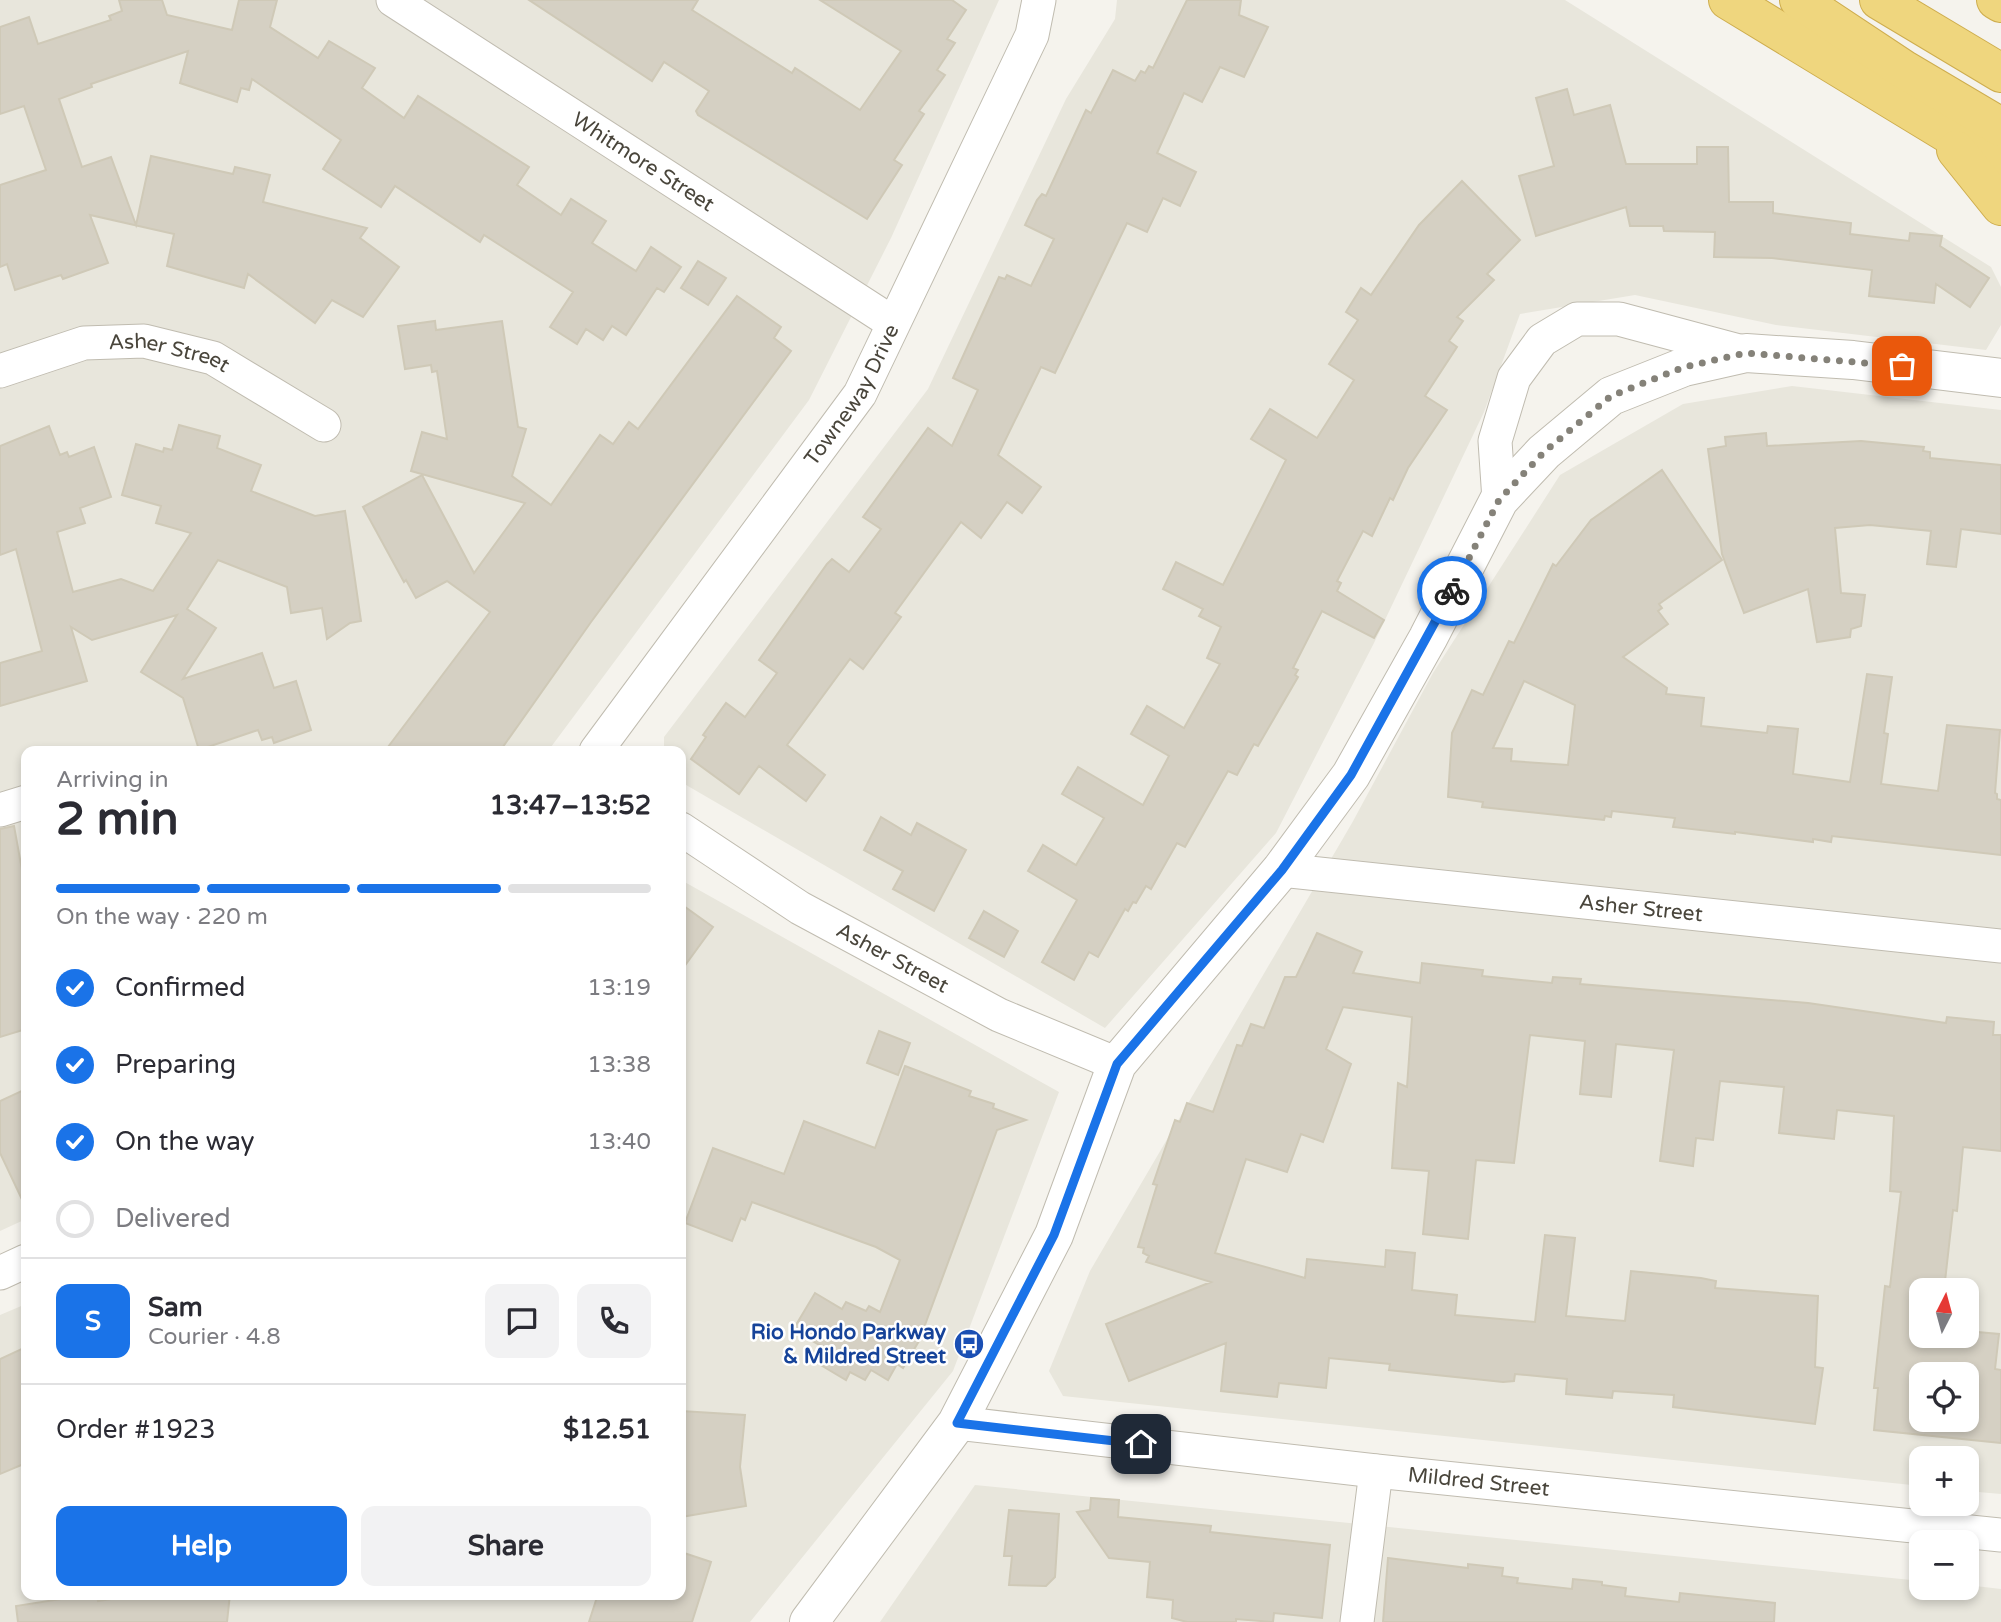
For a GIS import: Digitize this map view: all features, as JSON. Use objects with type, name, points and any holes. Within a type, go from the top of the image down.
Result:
[{"type":"highway","points":[[1728,0],[1941,132],[2001,166]]},
{"type":"highway","points":[[1799,0],[1903,69],[2001,127]]},
{"type":"highway","points":[[1879,0],[2001,73]]},
{"type":"highway","points":[[1996,0],[2001,3]]},
{"type":"highway","points":[[1941,132],[2001,206]]},
{"type":"street","name":"Whitmore Street","points":[[393,0],[893,323]]},
{"type":"street","name":"Towneway Drive","points":[[600,746],[860,394],[1032,35],[1039,0]]},
{"type":"street","points":[[1499,500],[1495,442],[1514,378],[1542,340],[1577,319],[1619,319],[1746,353],[1853,360],[2001,378]]},
{"type":"street","name":"Asher Street","points":[[0,371],[84,343],[145,341],[213,358],[324,425]]},
{"type":"street","points":[[809,1622],[957,1423],[1054,1235],[1117,1064],[1282,870],[1351,775],[1428,638],[1499,500],[1544,452],[1611,396],[1684,367],[1746,353]]},
{"type":"street","points":[[0,810],[21,804]]},
{"type":"street","name":"Asher Street","points":[[686,832],[800,908],[835,927],[999,1015],[1117,1064]]},
{"type":"street","name":"Asher Street","points":[[1282,870],[2001,946]]},
{"type":"street","points":[[0,1273],[21,1263]]},
{"type":"street","name":"Mildred Street","points":[[957,1423],[1376,1471],[2001,1535]]},
{"type":"street","points":[[1357,1622],[1376,1471]]},
{"type":"shaded area","points":[[0,0],[999,0],[891,238],[809,400],[552,746],[21,746],[21,1221],[0,1231]]},
{"type":"shaded area","points":[[1117,0],[1565,0],[1991,267],[2001,287],[2001,325],[1986,350],[1776,325],[1635,295],[1520,314],[1484,412],[1374,643],[1276,833],[1105,1028],[686,785],[686,746],[664,746],[664,737],[928,389],[1066,99],[1115,19]]},
{"type":"shaded area","points":[[1792,386],[2001,410],[2001,1494],[1979,1492],[1979,1446],[1909,1446],[1909,1485],[1063,1396],[1049,1371],[1090,1271],[1352,823],[1433,673],[1560,475],[1683,404]]},
{"type":"shaded area","points":[[686,883],[1059,1092],[953,1371],[750,1622],[0,1622],[0,1315],[21,1306],[21,1600],[686,1600]]},
{"type":"shaded area","points":[[975,1485],[1909,1580],[1909,1600],[1979,1600],[1979,1586],[2001,1589],[2001,1622],[880,1622]]},
{"type":"building","points":[[119,0],[162,0],[167,15],[232,30],[239,0],[277,0],[270,27],[318,58],[329,41],[375,68],[362,88],[404,118],[418,96],[529,167],[517,185],[561,215],[571,199],[606,221],[592,243],[636,271],[651,247],[681,267],[664,292],[657,288],[626,335],[612,326],[603,340],[586,329],[577,344],[550,327],[573,292],[484,235],[480,242],[395,186],[381,207],[323,169],[341,140],[252,79],[249,90],[241,88],[237,102],[180,83],[188,51],[91,84],[92,87],[59,99],[82,167],[111,157],[136,225],[151,156],[233,174],[235,167],[270,175],[263,202],[367,228],[360,238],[399,267],[363,317],[332,300],[315,323],[248,274],[244,288],[167,266],[174,234],[90,215],[108,263],[63,279],[61,275],[15,290],[7,264],[0,267],[0,185],[46,170],[24,106],[0,114],[0,27],[29,17],[38,44],[111,20],[109,16],[122,11]]},
{"type":"building","points":[[529,0],[698,0],[692,10],[792,73],[795,68],[860,110],[901,51],[820,0],[952,0],[966,10],[947,39],[955,43],[937,70],[945,75],[919,111],[924,114],[894,160],[902,165],[867,219],[698,115],[696,111],[709,91],[664,62],[652,81]]},
{"type":"building","points":[[1187,0],[1241,0],[1239,15],[1268,27],[1244,77],[1220,67],[1202,102],[1184,93],[1157,153],[1196,172],[1180,206],[1163,198],[1147,232],[1127,223],[1055,373],[1041,367],[998,455],[1041,487],[1022,513],[1007,502],[981,538],[961,522],[895,613],[901,617],[863,669],[850,659],[787,745],[825,775],[806,801],[759,766],[739,794],[691,759],[706,737],[703,735],[726,703],[745,717],[777,673],[759,660],[827,564],[832,559],[849,572],[881,529],[863,517],[928,428],[952,446],[978,390],[953,378],[999,277],[1005,279],[1007,275],[1031,286],[1054,239],[1025,225],[1037,200],[1042,194],[1046,196],[1086,110],[1091,113],[1113,70],[1135,81],[1141,71],[1145,73],[1149,66],[1153,68]]},
{"type":"building","points":[[1567,89],[1574,115],[1610,105],[1626,164],[1697,164],[1697,147],[1728,147],[1729,202],[1773,202],[1773,213],[1851,223],[1850,234],[1909,241],[1910,233],[1942,236],[1940,246],[1989,278],[1970,307],[1936,284],[1934,303],[1869,296],[1872,270],[1772,258],[1714,257],[1715,232],[1664,231],[1663,226],[1630,226],[1626,207],[1536,236],[1519,176],[1554,166],[1536,98]]},
{"type":"building","points":[[1462,181],[1520,240],[1487,274],[1494,280],[1457,317],[1463,321],[1449,341],[1457,347],[1425,396],[1447,410],[1408,468],[1393,500],[1390,498],[1372,536],[1363,531],[1337,581],[1341,583],[1337,591],[1384,620],[1374,638],[1322,611],[1293,668],[1298,670],[1295,675],[1298,677],[1258,746],[1254,744],[1237,775],[1228,771],[1185,847],[1177,843],[1151,889],[1146,886],[1136,903],[1133,902],[1128,911],[1125,909],[1098,957],[1089,952],[1074,980],[1042,962],[1077,900],[1028,871],[1043,845],[1076,865],[1104,818],[1062,794],[1078,767],[1143,805],[1169,756],[1131,734],[1147,706],[1184,728],[1220,664],[1207,658],[1221,627],[1199,616],[1203,609],[1163,589],[1176,562],[1223,585],[1286,460],[1251,439],[1270,409],[1317,438],[1354,380],[1329,364],[1358,320],[1346,312],[1361,288],[1371,295],[1419,225]]},
{"type":"building","points":[[698,261],[726,278],[708,305],[681,288]]},
{"type":"building","points":[[737,296],[781,327],[774,338],[791,351],[591,622],[504,746],[389,746],[490,612],[447,581],[416,598],[406,580],[404,582],[363,507],[422,475],[474,573],[525,503],[411,471],[422,432],[447,439],[437,371],[432,372],[431,365],[405,369],[398,326],[435,321],[436,330],[502,321],[518,427],[526,429],[512,476],[551,505],[600,435],[613,444],[629,422],[638,429]]},
{"type":"building","points":[[179,425],[220,436],[217,448],[261,465],[251,491],[315,516],[345,511],[361,621],[350,623],[327,639],[322,608],[291,613],[287,587],[218,560],[187,609],[216,628],[183,679],[262,653],[274,688],[296,681],[311,730],[274,743],[272,737],[262,740],[258,730],[211,746],[198,746],[183,698],[141,672],[177,615],[92,640],[71,627],[87,681],[0,706],[0,663],[42,651],[16,549],[0,555],[0,446],[49,426],[60,455],[67,452],[69,457],[94,447],[111,497],[80,508],[85,523],[57,532],[73,592],[121,579],[153,591],[191,533],[156,523],[161,506],[122,495],[136,444],[163,452],[164,448],[172,450]]},
{"type":"building","points":[[1766,433],[1767,446],[1861,441],[1924,447],[1923,451],[1930,452],[1930,458],[2001,465],[2001,534],[1961,529],[1956,567],[1927,564],[1931,531],[1870,525],[1835,528],[1841,593],[1865,595],[1861,626],[1851,629],[1850,637],[1817,642],[1808,589],[1744,613],[1722,554],[1708,449],[1726,446],[1725,437]]},
{"type":"building","points":[[1662,470],[1722,560],[1659,604],[1662,608],[1658,611],[1668,624],[1623,657],[1667,688],[1666,694],[1704,698],[1701,726],[1767,733],[1768,726],[1798,729],[1793,774],[1850,782],[1867,674],[1892,677],[1884,733],[1888,734],[1881,784],[1938,791],[1947,725],[2000,730],[1995,793],[1997,799],[2001,800],[2001,855],[1832,836],[1831,842],[1813,839],[1813,842],[1735,834],[1673,827],[1675,818],[1612,811],[1611,817],[1605,816],[1604,820],[1482,807],[1483,802],[1448,797],[1452,733],[1472,690],[1483,695],[1509,641],[1514,643],[1553,564],[1556,566],[1591,520]],"holes":[[[1524,681],[1575,705],[1568,765],[1511,761],[1512,749],[1493,748]]]},
{"type":"building","points":[[881,817],[911,835],[917,823],[966,850],[934,911],[893,889],[903,871],[864,850]]},
{"type":"building","points":[[14,826],[21,864],[21,1031],[0,1037],[0,829]]},
{"type":"building","points":[[686,908],[713,927],[686,964]]},
{"type":"building","points":[[984,911],[1018,931],[1004,957],[969,938]]},
{"type":"building","points":[[1317,933],[1362,952],[1353,973],[1420,983],[1422,963],[1483,970],[1482,976],[1552,983],[1553,977],[1581,979],[1580,984],[1808,1003],[1946,1023],[1947,1017],[1994,1022],[1993,1035],[2001,1035],[2001,1151],[1963,1147],[1957,1211],[1953,1210],[1945,1278],[1909,1278],[1909,1348],[1979,1348],[1979,1332],[1999,1334],[1995,1369],[2001,1370],[2001,1443],[1874,1430],[1878,1388],[1874,1388],[1885,1286],[1890,1287],[1901,1192],[1890,1191],[1894,1116],[1837,1110],[1834,1139],[1779,1133],[1784,1087],[1720,1081],[1713,1140],[1696,1138],[1693,1166],[1660,1161],[1674,1050],[1616,1044],[1611,1097],[1580,1094],[1585,1041],[1530,1035],[1514,1163],[1476,1160],[1468,1239],[1423,1234],[1429,1171],[1392,1168],[1398,1083],[1407,1087],[1412,1017],[1343,1007],[1326,1049],[1351,1064],[1323,1142],[1301,1134],[1287,1172],[1246,1159],[1215,1253],[1305,1278],[1307,1259],[1385,1267],[1386,1250],[1415,1253],[1412,1290],[1457,1295],[1455,1315],[1535,1322],[1545,1235],[1575,1238],[1566,1316],[1625,1321],[1631,1271],[1716,1281],[1715,1288],[1818,1296],[1815,1367],[1823,1368],[1815,1424],[1673,1407],[1674,1395],[1613,1391],[1612,1398],[1566,1394],[1567,1379],[1515,1374],[1514,1381],[1503,1382],[1389,1370],[1390,1364],[1329,1358],[1326,1388],[1279,1383],[1277,1397],[1221,1391],[1226,1343],[1129,1381],[1106,1324],[1211,1282],[1146,1262],[1149,1256],[1143,1253],[1144,1248],[1138,1247],[1157,1185],[1153,1184],[1175,1120],[1180,1122],[1187,1103],[1213,1112],[1237,1045],[1242,1046],[1251,1024],[1264,1028],[1285,977],[1296,977]]},
{"type":"building","points":[[879,1031],[910,1043],[898,1075],[867,1063]]},
{"type":"building","points":[[905,1066],[971,1091],[969,1096],[994,1104],[993,1108],[1026,1120],[997,1130],[919,1341],[903,1368],[897,1364],[888,1380],[871,1370],[865,1380],[850,1372],[846,1380],[819,1364],[828,1350],[793,1330],[815,1293],[842,1309],[846,1302],[866,1311],[869,1306],[880,1312],[900,1260],[876,1247],[752,1202],[745,1220],[741,1218],[732,1241],[686,1223],[686,1220],[713,1148],[784,1174],[804,1121],[875,1148]]},
{"type":"building","points":[[21,1091],[21,1197],[0,1153],[0,1101]]},
{"type":"building","points":[[21,1349],[21,1465],[0,1474],[0,1359]]},
{"type":"building","points":[[686,1411],[745,1415],[740,1467],[746,1506],[686,1516]]},
{"type":"building","points":[[1091,1498],[1119,1500],[1118,1517],[1211,1526],[1210,1532],[1330,1545],[1322,1618],[1274,1613],[1273,1622],[1236,1619],[1236,1622],[1187,1622],[1172,1618],[1173,1600],[1147,1597],[1150,1562],[1109,1558],[1077,1512],[1090,1510]]},
{"type":"building","points":[[1009,1510],[1059,1514],[1055,1577],[1046,1586],[1009,1585],[1012,1556],[1004,1556]]},
{"type":"building","points":[[686,1554],[711,1562],[692,1622],[589,1622],[596,1600],[686,1600]]},
{"type":"building","points":[[1388,1558],[1468,1568],[1468,1564],[1503,1568],[1502,1576],[1518,1578],[1517,1583],[1572,1589],[1573,1579],[1602,1582],[1602,1585],[1626,1588],[1625,1596],[1679,1602],[1680,1593],[1775,1603],[1774,1622],[1383,1622]]},
{"type":"building","points":[[54,1600],[229,1600],[227,1622],[18,1622],[16,1606]]},
{"type":"way so far","points":[[1452,591],[1499,500],[1544,452],[1611,396],[1684,367],[1746,353],[1902,366]]},
{"type":"place","name":"Rio Hondo Parkway & Mildred Street","points":[[969,1344]]},
{"type":"route","points":[[1141,1444],[957,1423],[1054,1235],[1117,1064],[1282,870],[1351,775],[1452,591]]}]
